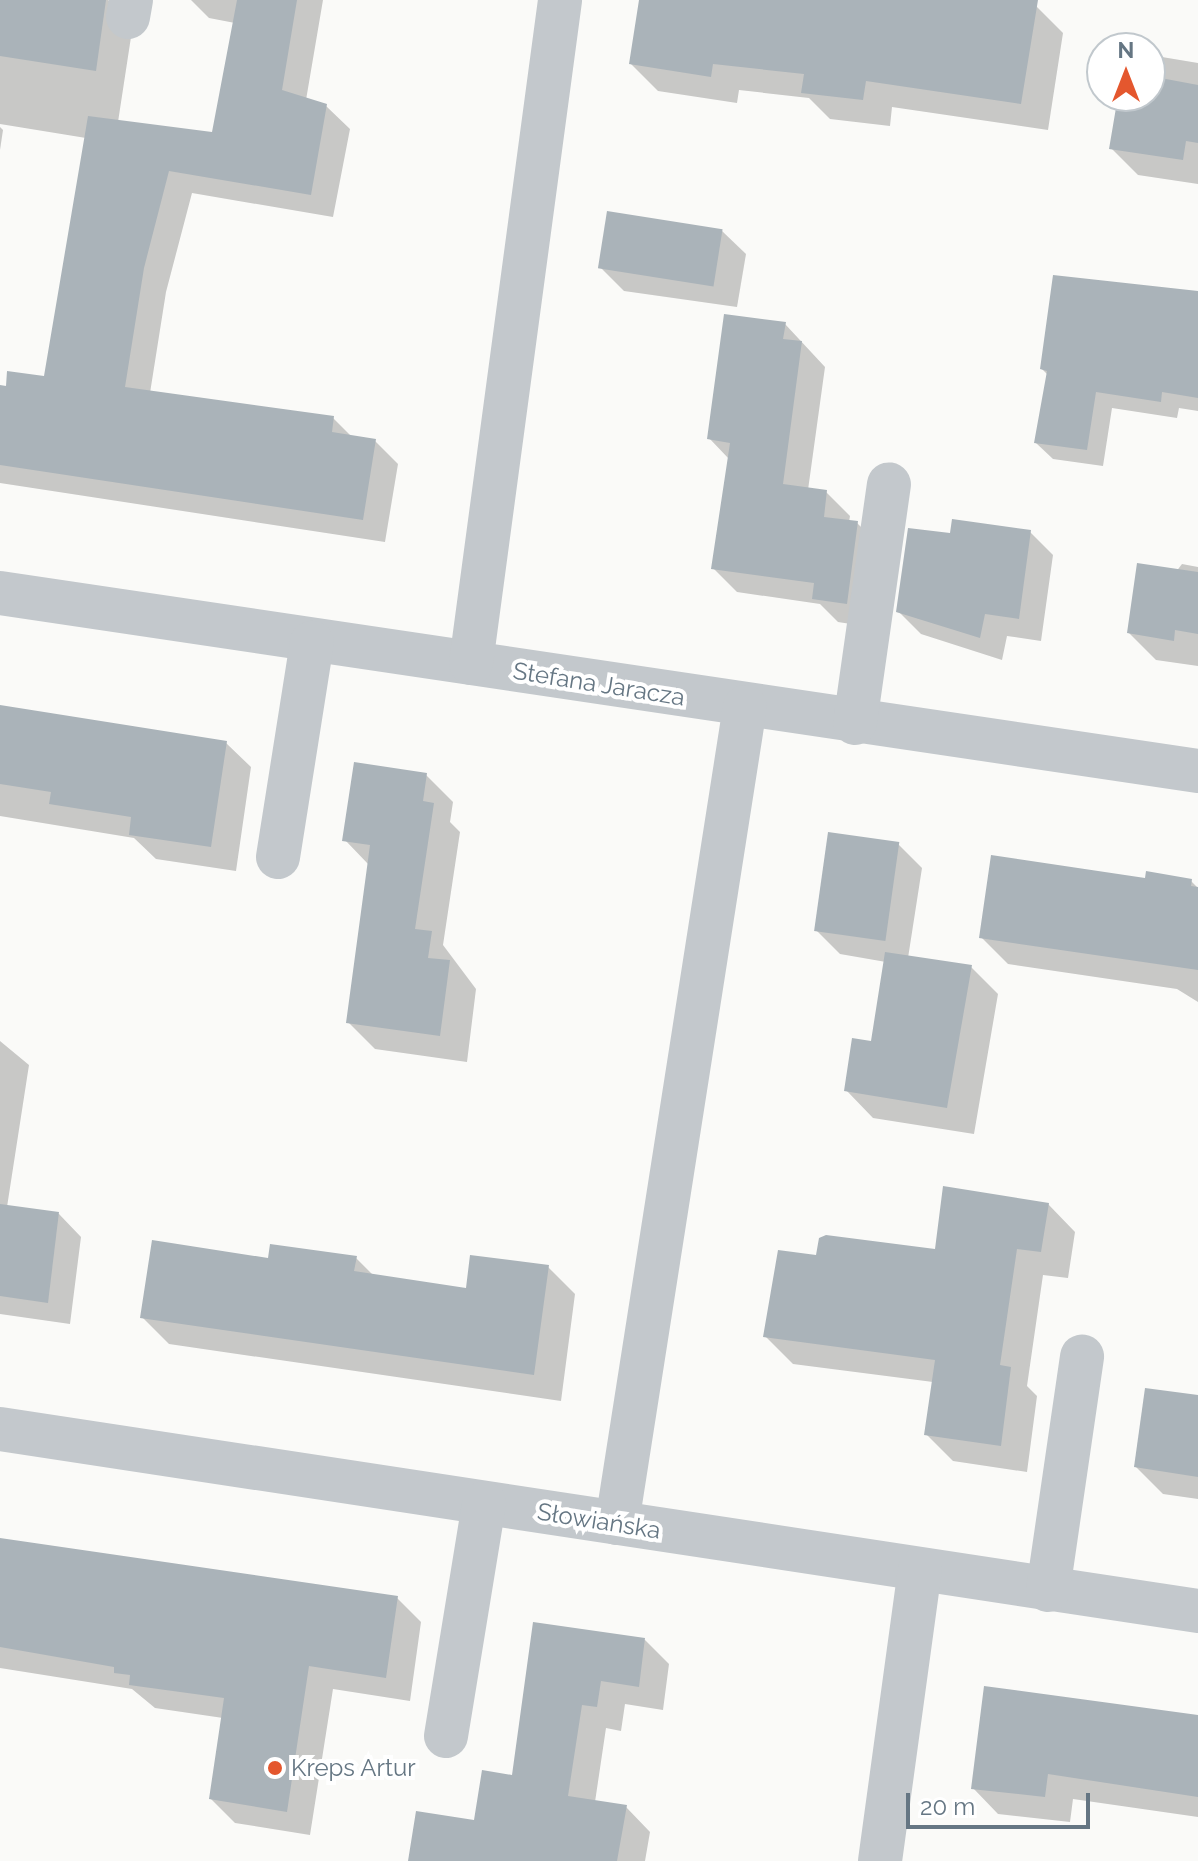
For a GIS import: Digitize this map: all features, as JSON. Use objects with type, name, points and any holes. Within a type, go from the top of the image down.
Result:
[{"type":"street","points":[[471,663],[560,0]]},
{"type":"street","points":[[855,723],[889,484]]},
{"type":"street","name":"Stefana Jaracza","points":[[0,593],[312,643],[471,663],[745,707],[1198,771]]},
{"type":"street","points":[[278,857],[312,643]]},
{"type":"street","points":[[617,1523],[745,707]]},
{"type":"street","points":[[1048,1590],[1082,1356]]},
{"type":"street","name":"Słowiańska","points":[[0,1429],[1198,1611]]},
{"type":"street","points":[[446,1736],[484,1503]]},
{"type":"street","points":[[880,1861],[920,1570]]},
{"type":"building","points":[[0,0],[106,0],[96,71],[0,56]]},
{"type":"building","points":[[237,0],[297,0],[282,90],[327,104],[311,195],[169,171],[144,268],[125,387],[334,416],[332,432],[376,439],[363,520],[0,465],[0,385],[6,386],[7,371],[44,376],[88,116],[212,132]]},
{"type":"building","points":[[639,0],[1038,0],[1021,104],[866,81],[863,100],[801,93],[804,74],[713,64],[711,77],[629,64]]},
{"type":"building","points":[[1166,79],[1198,85],[1198,143],[1186,141],[1183,160],[1109,149],[1115,112],[1166,112]]},
{"type":"building","points":[[607,211],[723,229],[713,287],[598,268]]},
{"type":"building","points":[[1053,275],[1198,291],[1198,398],[1162,392],[1161,402],[1096,392],[1087,450],[1034,443],[1047,371],[1040,369]]},
{"type":"building","points":[[724,314],[786,322],[783,339],[802,341],[783,484],[827,490],[824,517],[858,521],[847,604],[812,599],[814,583],[711,569],[730,443],[707,439]]},
{"type":"building","points":[[952,519],[1031,530],[1019,619],[985,614],[980,638],[896,612],[908,528],[950,533]]},
{"type":"building","points":[[1137,563],[1198,572],[1198,634],[1175,630],[1174,641],[1127,633]]},
{"type":"building","points":[[0,705],[227,741],[211,847],[129,835],[131,817],[49,804],[51,792],[0,784]]},
{"type":"building","points":[[354,762],[427,773],[423,801],[434,803],[415,929],[432,931],[428,958],[450,960],[440,1036],[346,1023],[370,845],[342,841]]},
{"type":"building","points":[[828,832],[899,842],[885,941],[814,931]]},
{"type":"building","points":[[991,855],[1145,878],[1146,871],[1192,879],[1191,886],[1198,887],[1198,970],[979,938]]},
{"type":"building","points":[[885,952],[972,965],[947,1108],[844,1091],[852,1038],[871,1041]]},
{"type":"building","points":[[943,1186],[1049,1203],[1041,1252],[1017,1249],[1000,1365],[1011,1367],[1001,1446],[924,1435],[935,1360],[763,1337],[778,1250],[816,1255],[819,1238],[826,1235],[935,1249]]},
{"type":"building","points":[[0,1204],[59,1212],[48,1303],[0,1296]]},
{"type":"building","points":[[152,1240],[268,1258],[270,1244],[357,1256],[354,1271],[466,1288],[470,1255],[549,1265],[534,1375],[140,1318]]},
{"type":"building","points":[[1145,1388],[1198,1395],[1198,1477],[1134,1467]]},
{"type":"building","points":[[0,1538],[398,1596],[386,1678],[309,1666],[287,1812],[209,1799],[224,1698],[129,1685],[130,1675],[114,1673],[114,1667],[0,1647]]},
{"type":"building","points":[[533,1622],[645,1638],[639,1687],[601,1681],[597,1707],[582,1705],[568,1796],[627,1805],[617,1861],[408,1861],[416,1811],[474,1820],[482,1770],[512,1775]]},
{"type":"building","points":[[984,1686],[1198,1715],[1198,1797],[1048,1774],[1045,1797],[971,1789]]},
{"type":"place","name":"Kreps Artur","points":[[275,1768]]}]
